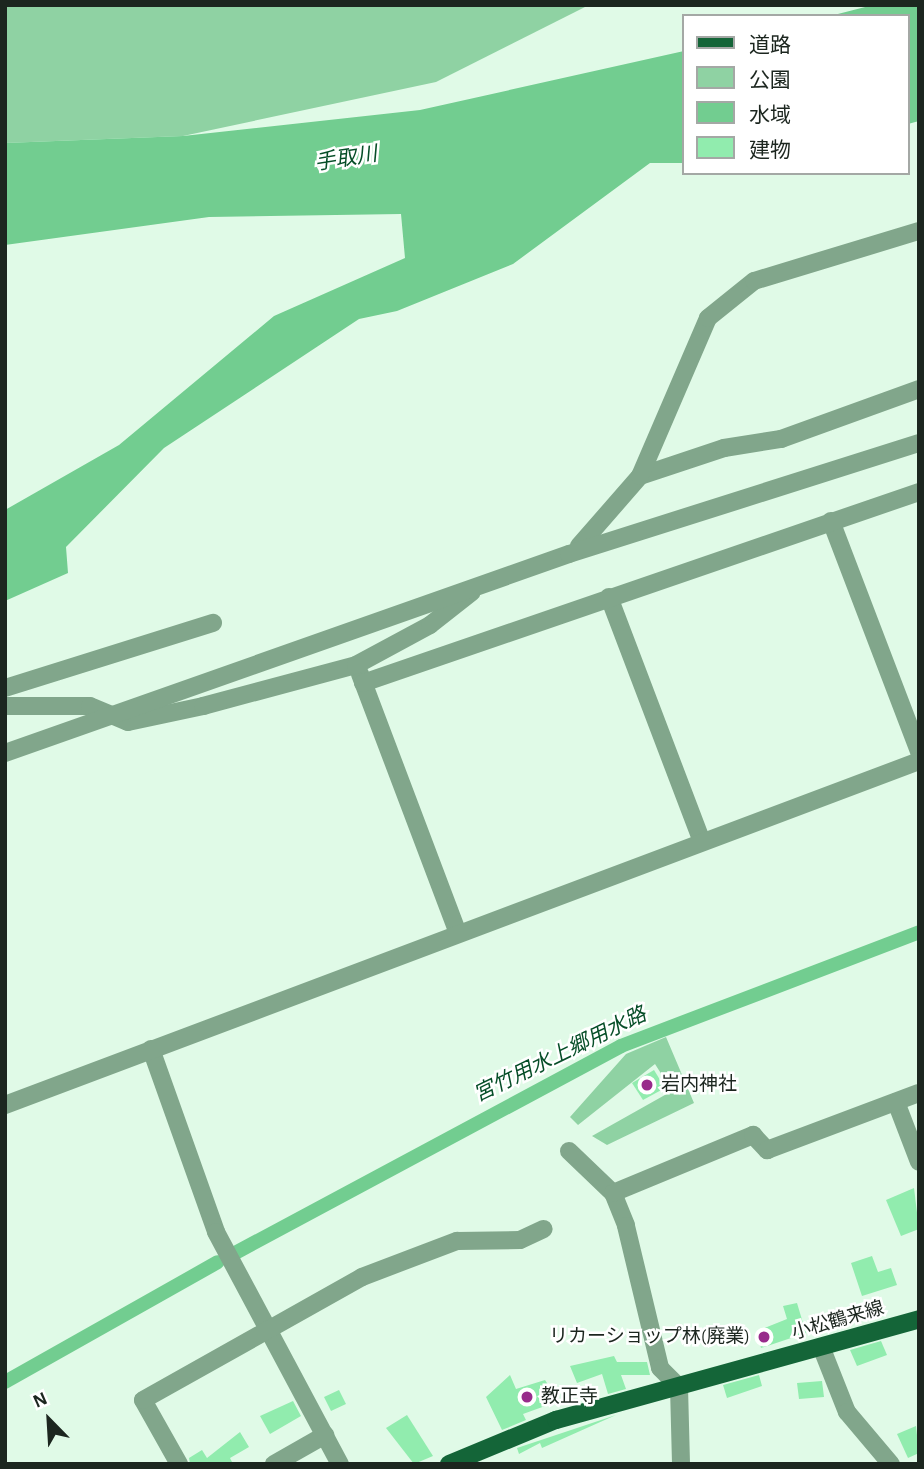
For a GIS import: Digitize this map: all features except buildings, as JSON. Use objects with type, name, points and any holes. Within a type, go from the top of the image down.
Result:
[{"type":"main road","name":"小松鶴来線","points":[[449,1464],[477,1458],[677,1382],[822,1349],[919,1320]]},
{"type":"street","points":[[569,554],[597,532],[640,476],[708,318],[754,281],[919,231]]},
{"type":"street","points":[[640,476],[724,448],[781,439],[919,389]]},
{"type":"street","points":[[5,753],[569,554],[919,443]]},
{"type":"street","points":[[363,683],[919,492]]},
{"type":"street","points":[[831,521],[919,752]]},
{"type":"street","points":[[5,706],[90,706],[128,722],[153,717],[356,665],[430,625],[473,595],[472,588]]},
{"type":"street","points":[[609,597],[702,842]]},
{"type":"street","points":[[5,688],[213,623]]},
{"type":"street","points":[[356,665],[458,933]]},
{"type":"street","points":[[5,1105],[919,761]]},
{"type":"street","points":[[151,1049],[216,1232],[270,1328],[340,1464]]},
{"type":"street","points":[[613,1193],[753,1135],[768,1150],[919,1093]]},
{"type":"street","points":[[896,1102],[919,1162]]},
{"type":"street","points":[[569,1151],[613,1193],[646,1293],[660,1368],[677,1382],[681,1464]]},
{"type":"street","points":[[179,1464],[144,1400],[362,1277],[457,1241],[520,1240],[544,1229]]},
{"type":"street","points":[[822,1349],[847,1412],[891,1464]]},
{"type":"street","points":[[274,1464],[325,1434]]},
{"type":"green space","points":[[5,5],[589,5],[436,82],[183,136],[5,143]]},
{"type":"green space","points":[[666,1037],[694,1103],[607,1145],[592,1136],[672,1091],[655,1064],[578,1125],[570,1117],[626,1054]]},
{"type":"water","points":[[873,5],[919,5],[919,121],[910,123],[910,14],[838,14]]},
{"type":"water","name":"手取川","points":[[682,51],[682,163],[650,163],[513,264],[397,311],[359,319],[164,448],[66,547],[68,573],[5,601],[5,510],[119,445],[274,316],[405,258],[401,214],[209,217],[5,245],[5,143],[183,136],[420,110]]},
{"type":"waterway","name":"宮竹用水上郷用水路","points":[[237,1252],[621,1046],[919,932]]},
{"type":"waterway","name":"宮竹用水上郷用水路","points":[[5,1382],[218,1262]]},
{"type":"place","name":"岩内神社","points":[[647,1085]]},
{"type":"place","name":"リカーショップ林(廃業)","points":[[764,1337]]},
{"type":"place","name":"教正寺","points":[[527,1397]]}]
